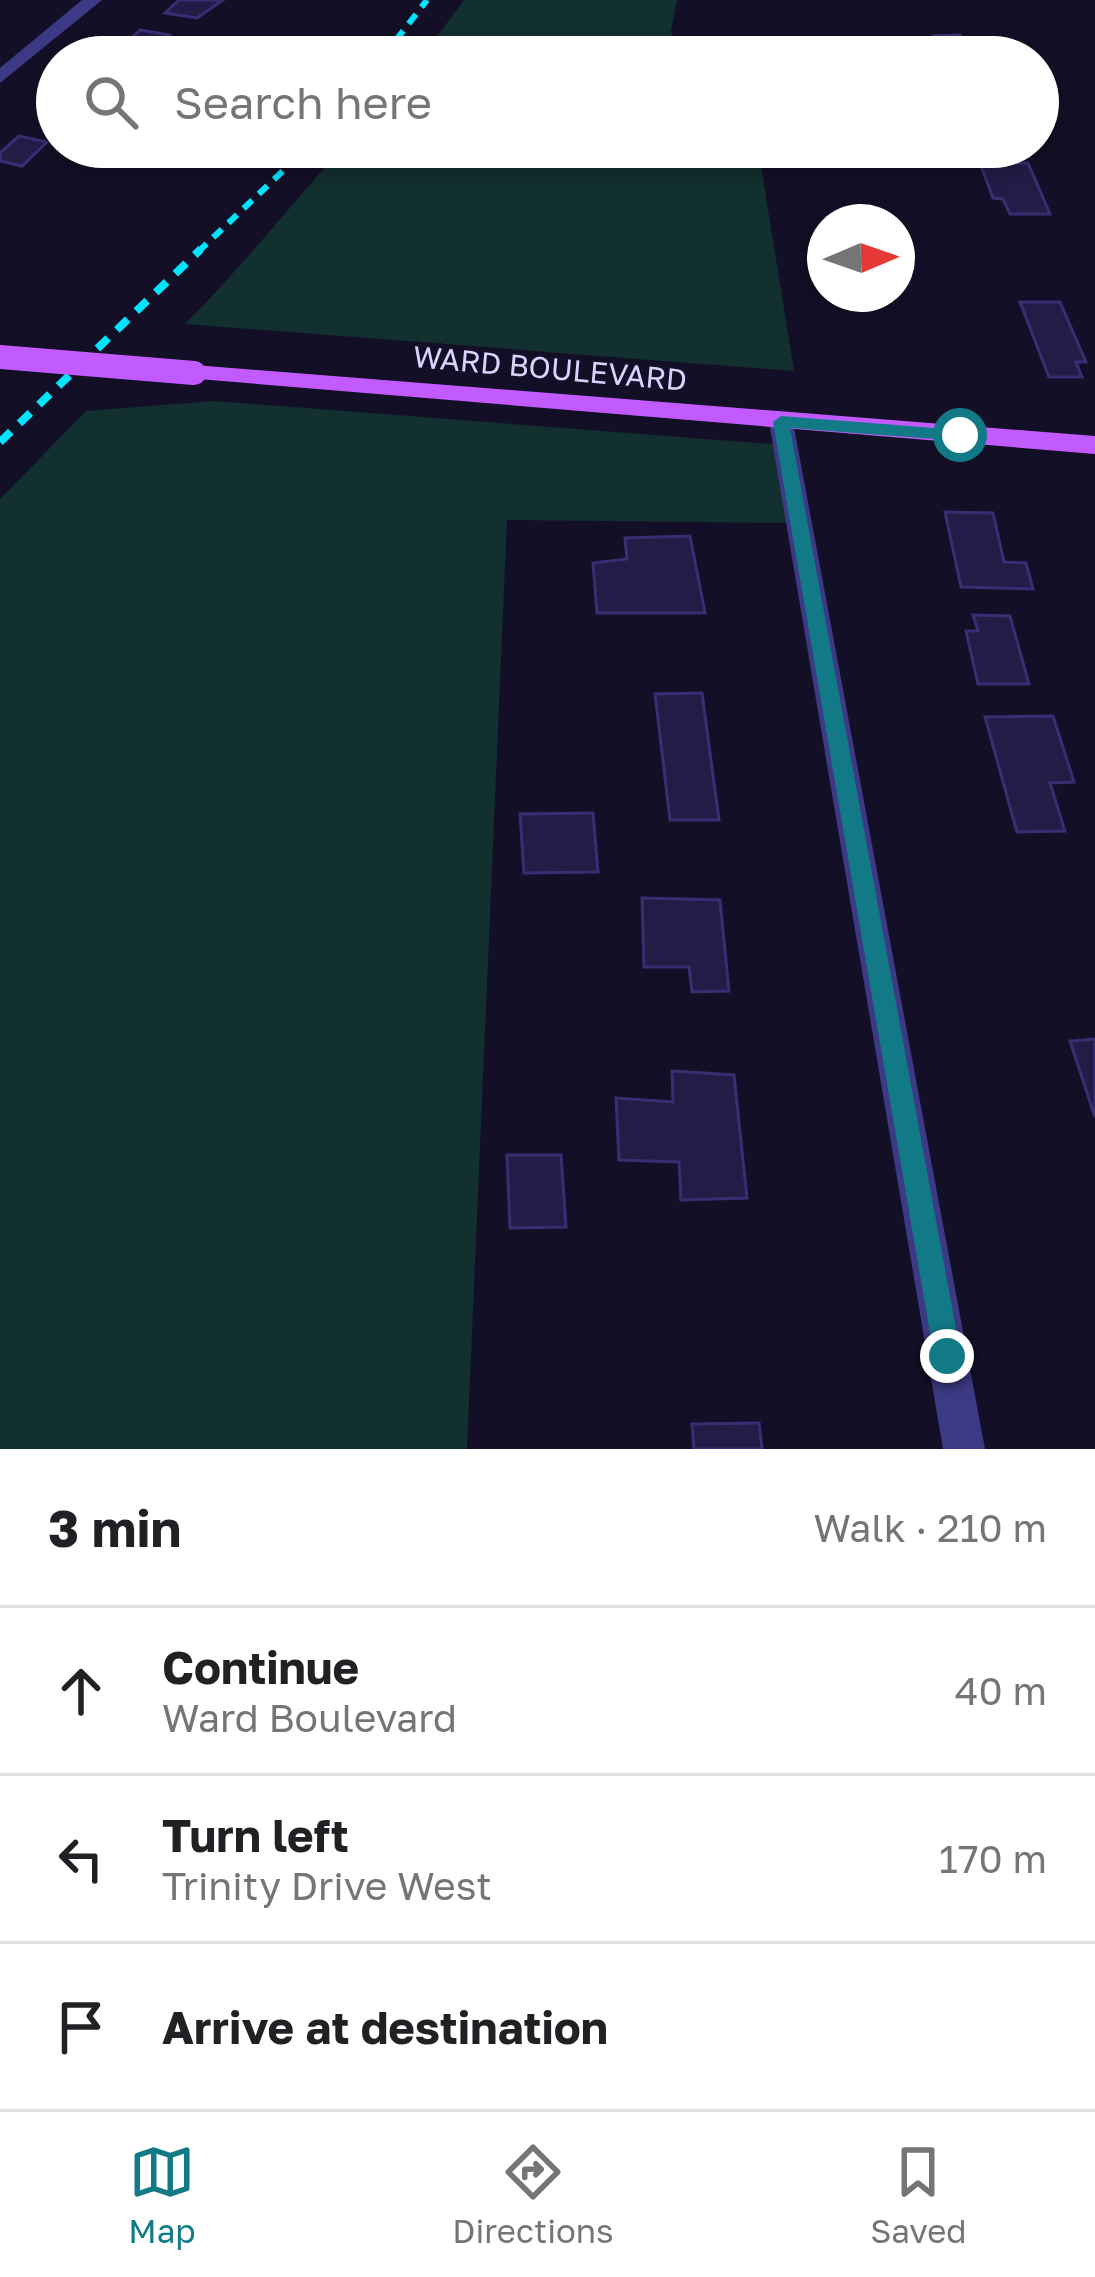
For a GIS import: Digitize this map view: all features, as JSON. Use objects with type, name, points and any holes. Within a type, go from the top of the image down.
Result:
[{"type":"main road","name":"WARD BOULEVARD","points":[[0,356],[1095,445]]},
{"type":"street","points":[[50,36],[93,0]]},
{"type":"street","points":[[0,77],[36,47]]},
{"type":"street","points":[[781,422],[964,1449]]},
{"type":"green space","points":[[464,0],[677,0],[673,36],[437,36]]},
{"type":"green space","points":[[325,168],[761,168],[794,371],[185,324]]},
{"type":"green space","points":[[214,401],[785,445],[798,523],[507,520],[467,1449],[0,1449],[0,499],[86,411]]},
{"type":"building","points":[[179,0],[223,0],[197,18],[165,13]]},
{"type":"building","points":[[140,30],[169,35],[168,36],[134,36]]},
{"type":"building","points":[[19,136],[36,140],[36,153],[22,166],[0,161],[0,153]]},
{"type":"building","points":[[982,168],[1030,168],[1050,214],[1010,214],[1003,199],[993,198]]},
{"type":"building","points":[[1020,302],[1060,302],[1086,362],[1076,362],[1082,377],[1049,377]]},
{"type":"building","points":[[945,512],[993,513],[1004,562],[1026,563],[1033,589],[961,587]]},
{"type":"building","points":[[690,536],[705,613],[597,613],[593,563],[627,559],[625,538]]},
{"type":"building","points":[[973,615],[1010,616],[1029,684],[978,684],[966,631],[978,631]]},
{"type":"building","points":[[702,693],[719,820],[670,820],[655,694]]},
{"type":"building","points":[[1053,716],[1074,782],[1050,783],[1065,831],[1017,832],[985,717]]},
{"type":"building","points":[[593,813],[598,872],[524,873],[520,814]]},
{"type":"building","points":[[642,898],[720,900],[729,991],[692,992],[689,967],[644,967]]},
{"type":"building","points":[[1095,1039],[1095,1117],[1070,1041]]},
{"type":"building","points":[[672,1071],[734,1075],[747,1198],[681,1200],[679,1162],[619,1160],[616,1098],[673,1102]]},
{"type":"building","points":[[507,1155],[561,1155],[566,1227],[510,1228]]},
{"type":"building","points":[[759,1423],[762,1449],[694,1449],[692,1424]]},
{"type":"railway","points":[[399,36],[427,0]]},
{"type":"railway","points":[[198,252],[286,168]]},
{"type":"railway","points":[[0,442],[201,249]]},
{"type":"route","points":[[947,1356],[781,422],[960,435]]}]
